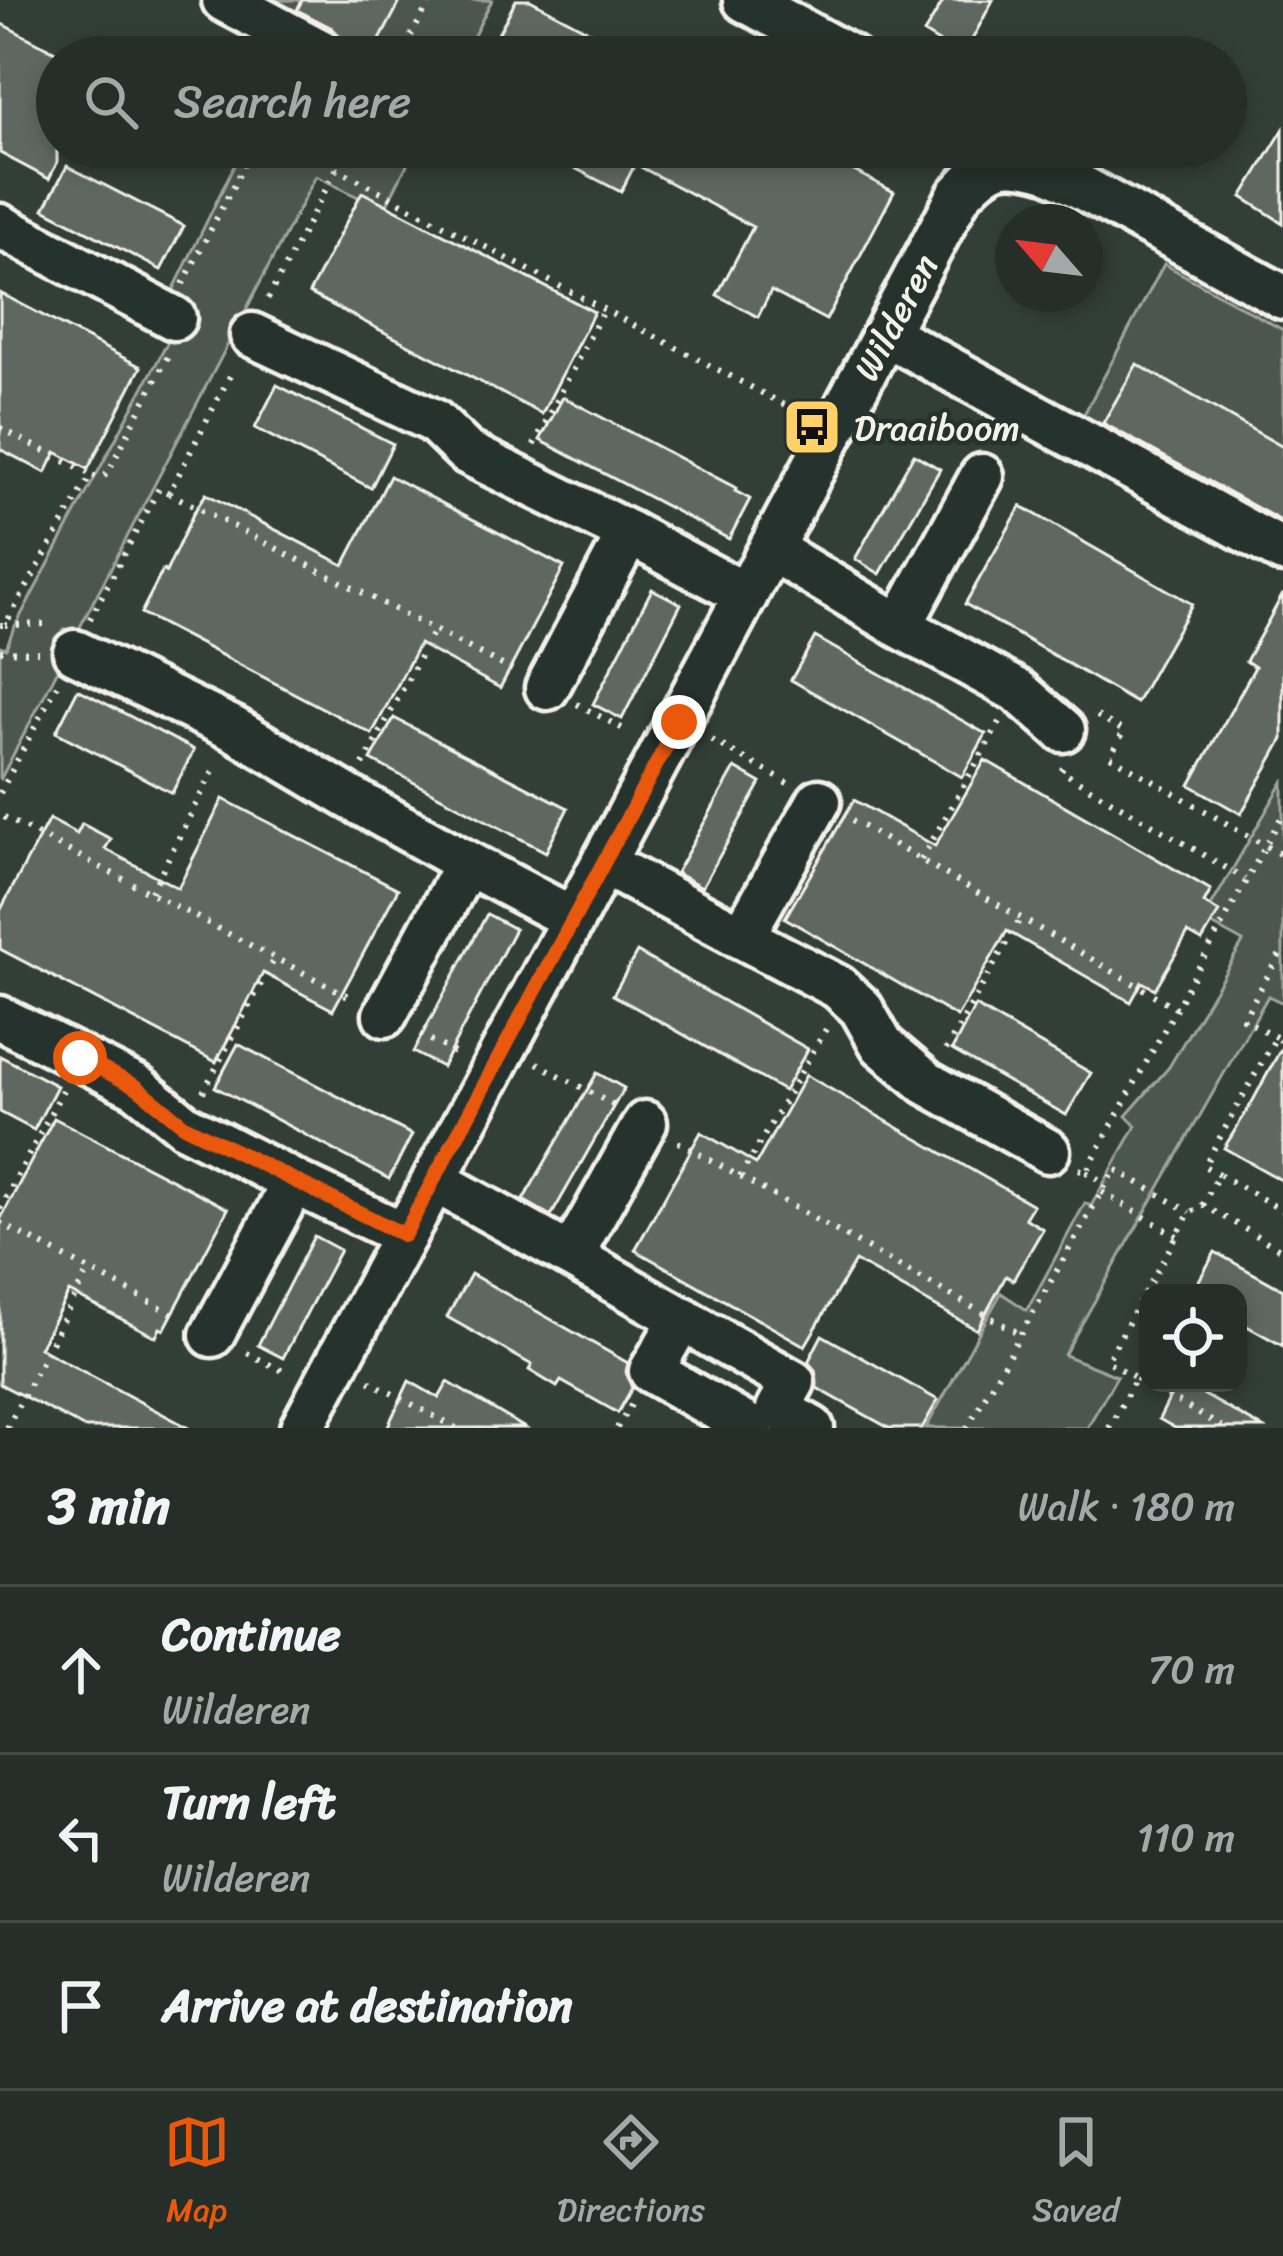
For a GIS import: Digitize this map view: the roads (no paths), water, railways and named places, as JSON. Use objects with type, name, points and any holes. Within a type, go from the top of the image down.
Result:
[{"type":"street","points":[[224,0],[292,36]]},
{"type":"street","points":[[746,0],[812,36]]},
{"type":"street","name":"Wilderen","points":[[320,1394],[959,195],[983,168]]},
{"type":"street","points":[[1045,168],[1283,297]]},
{"type":"street","points":[[0,226],[174,318]]},
{"type":"street","points":[[886,334],[1283,551]]},
{"type":"street","points":[[252,335],[434,421],[466,452],[746,595]]},
{"type":"street","points":[[900,626],[982,476]]},
{"type":"street","points":[[547,688],[629,533]]},
{"type":"street","points":[[771,549],[1018,691],[1072,735]]},
{"type":"street","points":[[75,652],[234,729],[573,919]]},
{"type":"street","points":[[742,937],[819,801]]},
{"type":"street","points":[[385,1015],[467,863]]},
{"type":"street","points":[[603,863],[838,988],[861,1008],[882,1045],[927,1083],[1048,1151]]},
{"type":"street","points":[[0,1018],[137,1087],[185,1126],[404,1235]]},
{"type":"street","points":[[572,1256],[645,1123]]},
{"type":"street","points":[[434,1180],[793,1382],[778,1408],[812,1428]]},
{"type":"street","points":[[212,1335],[294,1182]]},
{"type":"street","points":[[682,1318],[651,1371],[751,1428]]},
{"type":"place","name":"Draaiboom","points":[[812,427]]}]
